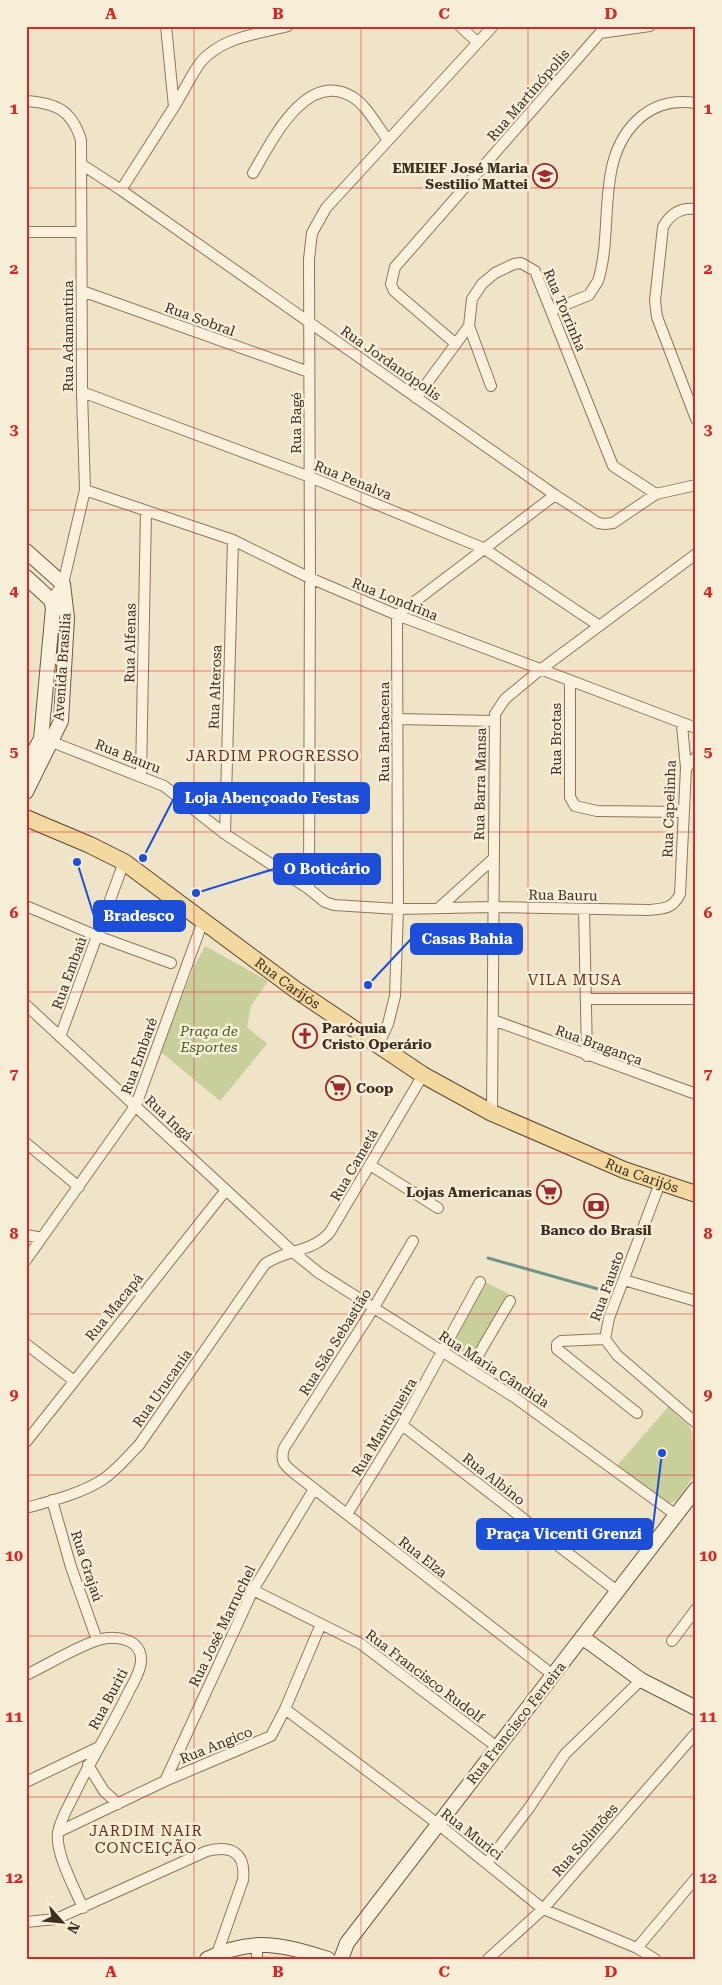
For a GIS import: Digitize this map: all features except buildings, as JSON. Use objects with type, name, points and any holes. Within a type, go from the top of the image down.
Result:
[{"type":"main road","name":"Rua Carijós","points":[[26,818],[90,845],[124,862],[296,990],[423,1075],[492,1113],[624,1170],[696,1194]]},
{"type":"street","points":[[166,26],[174,107]]},
{"type":"street","points":[[121,190],[201,63],[215,49],[231,40],[288,26]]},
{"type":"street","points":[[460,26],[478,43]]},
{"type":"street","name":"Rua Bagé","points":[[309,889],[310,477],[308,259],[312,233],[326,208],[493,26]]},
{"type":"street","name":"Rua Martinópolis","points":[[456,344],[394,291],[391,284],[395,268],[600,30],[650,26]]},
{"type":"street","points":[[252,173],[293,109],[305,100],[324,92],[342,92],[359,102],[388,140]]},
{"type":"street","name":"Rua Adamantina","points":[[26,101],[39,102],[61,108],[76,122],[81,140],[80,232],[85,490],[63,584],[51,600]]},
{"type":"street","points":[[552,310],[589,295],[598,281],[613,159],[624,134],[646,112],[659,105],[672,102],[696,103]]},
{"type":"street","name":"Rua Jordanópolis","points":[[81,164],[121,190],[555,495],[598,523],[612,523],[656,494],[696,485]]},
{"type":"street","points":[[696,209],[679,210],[668,216],[663,227],[655,301],[657,317],[696,419]]},
{"type":"street","points":[[26,232],[80,232]]},
{"type":"street","name":"Rua Torrinha","points":[[416,398],[469,326],[472,299],[482,284],[495,273],[514,264],[521,263],[535,271],[613,466],[656,494]]},
{"type":"street","name":"Rua Sobral","points":[[82,291],[309,372]]},
{"type":"street","points":[[469,326],[491,386]]},
{"type":"street","name":"Rua Penalva","points":[[82,392],[310,477],[483,548],[598,625]]},
{"type":"street","name":"Rua Londrina","points":[[85,490],[233,540],[310,578],[397,616],[696,728]]},
{"type":"street","points":[[397,616],[483,548],[555,495]]},
{"type":"street","name":"Rua Alfenas","points":[[141,776],[146,511]]},
{"type":"street","name":"Rua Alterosa","points":[[225,834],[233,540]]},
{"type":"street","points":[[26,551],[63,584]]},
{"type":"street","name":"Rua Barra Mansa","points":[[492,1113],[494,721],[498,706],[504,699],[598,625],[696,554]]},
{"type":"street","name":"Avenida Brasília","points":[[26,577],[51,600],[52,608],[50,618],[47,740],[26,792]]},
{"type":"street","name":"Avenida Brasília","points":[[26,766],[61,721],[66,618],[63,584]]},
{"type":"street","name":"Rua Barbacena","points":[[378,1045],[388,1024],[394,1002],[398,909],[397,616]]},
{"type":"street","name":"Rua Brotas","points":[[570,681],[570,797],[575,806],[584,810],[682,812]]},
{"type":"street","points":[[397,718],[494,721]]},
{"type":"street","name":"Rua Capelinha","points":[[680,894],[682,812],[686,768],[682,724]]},
{"type":"street","name":"Rua Bauru","points":[[47,740],[164,786],[225,834],[309,889],[325,902],[334,905],[398,909],[492,907],[667,909],[676,902],[680,894]]},
{"type":"street","points":[[686,768],[696,757]]},
{"type":"street","points":[[439,908],[493,859]]},
{"type":"street","name":"Rua Embaú","points":[[60,1037],[124,862]]},
{"type":"street","points":[[26,906],[97,936],[171,963]]},
{"type":"street","points":[[584,909],[587,1056]]},
{"type":"street","name":"Rua Embaré","points":[[26,1260],[136,1105],[203,921]]},
{"type":"street","points":[[587,999],[696,998]]},
{"type":"street","name":"Rua Ingá","points":[[26,1005],[293,1252]]},
{"type":"street","name":"Rua Bragança","points":[[493,1020],[587,1056],[693,1090]]},
{"type":"street","name":"Rua Cametá","points":[[293,1252],[308,1249],[323,1239],[370,1165],[423,1075]]},
{"type":"street","points":[[26,1143],[79,1187]]},
{"type":"street","points":[[370,1165],[438,1208]]},
{"type":"street","name":"Rua Fausto","points":[[660,1183],[609,1318],[605,1339],[617,1355],[696,1423]]},
{"type":"street","name":"Rua Macapá","points":[[26,1442],[73,1380],[226,1190]]},
{"type":"street","points":[[26,1235],[42,1238]]},
{"type":"street","name":"Rua São Sebastião","points":[[281,1457],[284,1448],[373,1309],[413,1241]]},
{"type":"street","name":"Rua Maria Cândida","points":[[293,1252],[318,1273],[373,1309],[514,1396],[676,1515]]},
{"type":"street","name":"Rua Urucania","points":[[26,1508],[93,1484],[117,1468],[138,1445],[265,1264],[277,1256],[293,1252]]},
{"type":"street","points":[[624,1280],[696,1301]]},
{"type":"street","name":"Rua Mantiqueira","points":[[346,1514],[402,1426],[480,1282]]},
{"type":"street","points":[[470,1369],[510,1301]]},
{"type":"street","points":[[605,1339],[560,1341],[557,1344],[557,1348],[637,1413]]},
{"type":"street","points":[[26,1344],[73,1380]]},
{"type":"street","name":"Rua Albino","points":[[402,1426],[617,1591]]},
{"type":"street","name":"Rua Elza","points":[[281,1457],[284,1466],[554,1675]]},
{"type":"street","name":"Rua José Marruchel","points":[[165,1781],[253,1590],[314,1489]]},
{"type":"street","name":"Rua Francisco Ferreira","points":[[341,1959],[347,1944],[696,1489]]},
{"type":"street","name":"Rua Grajaú","points":[[52,1500],[71,1566],[97,1640]]},
{"type":"street","name":"Rua Francisco Rudolf","points":[[253,1590],[361,1644],[497,1747]]},
{"type":"street","points":[[672,1641],[696,1609]]},
{"type":"street","name":"Rua Angico","points":[[58,1832],[165,1781],[267,1739],[274,1732],[285,1709],[321,1624]]},
{"type":"street","name":"Rua Buriti","points":[[26,1675],[97,1640],[118,1637],[125,1639],[139,1648],[141,1655],[140,1667],[121,1709],[88,1765],[64,1814],[58,1832]]},
{"type":"street","points":[[582,1637],[641,1680],[696,1708]]},
{"type":"street","points":[[487,1862],[528,1808],[565,1754],[641,1680]]},
{"type":"street","name":"Rua Murici","points":[[285,1709],[438,1824],[543,1909],[637,1948],[655,1959]]},
{"type":"street","name":"Rua Solimões","points":[[488,1959],[543,1909],[696,1733]]},
{"type":"street","points":[[26,1782],[99,1747]]},
{"type":"street","points":[[88,1765],[104,1791],[118,1804]]},
{"type":"street","points":[[58,1832],[59,1848],[83,1908]]},
{"type":"street","points":[[26,1922],[56,1919],[207,1851],[219,1848],[228,1849],[241,1858],[244,1867],[243,1880],[212,1956]]},
{"type":"street","points":[[637,1948],[696,1878]]},
{"type":"street","points":[[212,1956],[257,1944],[283,1946],[328,1959]]},
{"type":"street","points":[[257,1944],[257,1959]]},
{"type":"green space","name":"Praça de Esportes","points":[[205,946],[268,981],[251,1006],[247,1027],[267,1044],[220,1101],[161,1052],[194,966]]},
{"type":"green space","points":[[485,1282],[509,1294],[469,1361],[448,1348]]},
{"type":"green space","points":[[668,1407],[688,1425],[696,1440],[696,1473],[677,1500],[667,1505],[616,1467]]},
{"type":"waterway","points":[[488,1258],[605,1291]]},
{"type":"place","name":"EMEIEF José Maria Sestilio Mattei","points":[[545,176]]},
{"type":"place","name":"Loja Abençoado Festas","points":[[143,858]]},
{"type":"place","name":"Bradesco","points":[[77,862]]},
{"type":"place","name":"O Boticário","points":[[196,893]]},
{"type":"place","name":"Casas Bahia","points":[[368,985]]},
{"type":"place","name":"Paróquia Cristo Operário","points":[[305,1036]]},
{"type":"place","name":"Coop","points":[[338,1088]]},
{"type":"place","name":"Lojas Americanas","points":[[549,1192]]},
{"type":"place","name":"Banco do Brasil","points":[[596,1206]]},
{"type":"place","name":"Praça Vicenti Grenzi","points":[[662,1453]]},
{"type":"district","name":"JARDIM PROGRESSO","points":[[273,756]]},
{"type":"district","name":"VILA MUSA","points":[[575,980]]},
{"type":"district","name":"JARDIM NAIR CONCEIÇÃO","points":[[146,1840]]}]
